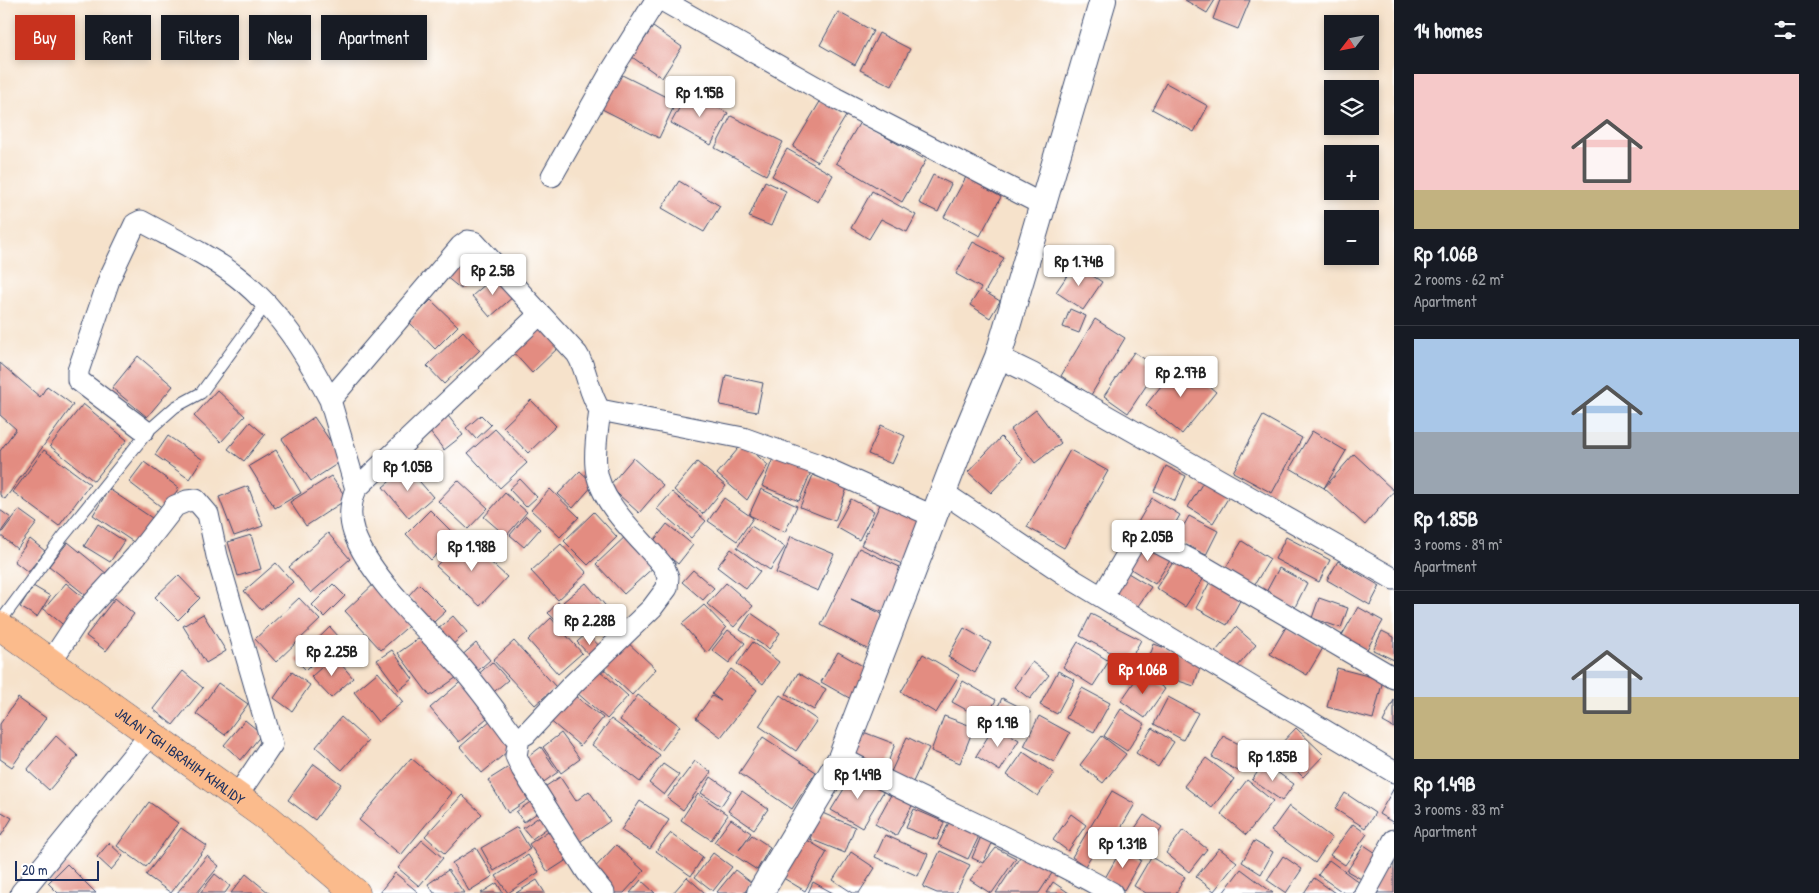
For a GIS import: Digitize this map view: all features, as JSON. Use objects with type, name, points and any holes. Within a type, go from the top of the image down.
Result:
[{"type":"main road","name":"JALAN TGH IBRAHIM KHALIDY","points":[[0,624],[149,736],[269,819],[356,893]]},
{"type":"street","points":[[552,176],[612,70],[656,0]]},
{"type":"street","points":[[662,0],[835,98],[1044,205]]},
{"type":"street","points":[[760,893],[840,758],[960,448],[998,357],[1103,0]]},
{"type":"street","points":[[144,430],[78,380],[78,371],[110,277],[136,224],[141,221],[227,270],[267,303],[289,331],[330,400],[356,489]]},
{"type":"street","points":[[330,400],[461,246],[468,241],[474,242],[581,359],[593,401],[600,410],[743,438],[939,505],[1102,597],[1394,772]]},
{"type":"street","points":[[540,314],[356,489],[351,500],[350,516],[354,533],[368,561],[460,666],[519,738],[516,756],[522,769],[587,872],[604,893]]},
{"type":"street","points":[[998,357],[1031,373],[1394,579]]},
{"type":"street","points":[[519,738],[526,734],[573,684],[652,608],[667,588],[668,578],[664,567],[617,512],[600,484],[596,468],[600,410]]},
{"type":"street","points":[[50,663],[81,616],[136,556],[175,506],[187,501],[196,500],[208,514],[217,556],[272,744],[237,796]]},
{"type":"street","points":[[1102,597],[1136,539],[1145,536],[1206,568],[1394,678]]},
{"type":"street","points":[[21,893],[149,736]]},
{"type":"street","points":[[840,758],[900,789],[1080,875],[1112,893]]},
{"type":"street","points":[[1365,893],[1394,840]]},
{"type":"lane","points":[[0,624],[62,538],[149,430],[175,407],[201,393],[267,303]]},
{"type":"building","points":[[1185,0],[1215,0],[1207,13]]},
{"type":"building","points":[[1220,0],[1250,0],[1238,29],[1213,19]]},
{"type":"building","points":[[838,12],[873,31],[855,65],[820,45]]},
{"type":"building","points":[[653,27],[682,47],[662,78],[632,57]]},
{"type":"building","points":[[879,33],[910,49],[892,86],[860,70]]},
{"type":"building","points":[[616,72],[676,102],[659,138],[598,107]]},
{"type":"building","points":[[1166,83],[1208,106],[1194,132],[1152,109]]},
{"type":"building","points":[[688,92],[728,113],[711,145],[671,123]]},
{"type":"building","points":[[821,100],[846,116],[818,162],[793,147]]},
{"type":"building","points":[[731,116],[783,142],[766,175],[715,148]]},
{"type":"building","points":[[860,122],[926,160],[902,202],[836,163]]},
{"type":"building","points":[[787,149],[833,175],[818,202],[772,176]]},
{"type":"building","points":[[933,175],[951,184],[938,212],[919,203]]},
{"type":"building","points":[[966,177],[1001,197],[980,236],[944,217]]},
{"type":"building","points":[[679,181],[720,206],[704,232],[662,208]]},
{"type":"building","points":[[765,181],[786,191],[771,226],[749,217]]},
{"type":"building","points":[[872,191],[916,215],[907,232],[881,219],[869,239],[851,228]]},
{"type":"building","points":[[973,242],[1004,258],[985,292],[1000,301],[990,318],[970,305],[981,288],[956,274]]},
{"type":"building","points":[[467,249],[483,263],[461,289],[445,276]]},
{"type":"building","points":[[1075,264],[1102,282],[1083,310],[1056,292]]},
{"type":"building","points":[[496,275],[514,296],[490,317],[472,296]]},
{"type":"building","points":[[431,300],[458,326],[435,349],[409,322]]},
{"type":"building","points":[[1070,309],[1086,316],[1079,333],[1063,327]]},
{"type":"building","points":[[1095,319],[1125,338],[1091,395],[1061,376]]},
{"type":"building","points":[[542,324],[561,345],[532,373],[512,351]]},
{"type":"building","points":[[463,331],[480,350],[444,384],[427,366]]},
{"type":"building","points":[[1134,352],[1158,368],[1128,413],[1104,396]]},
{"type":"building","points":[[138,356],[173,386],[147,417],[112,388]]},
{"type":"building","points":[[1180,362],[1216,392],[1182,434],[1146,405]]},
{"type":"building","points":[[0,363],[40,397],[47,386],[73,405],[5,499],[0,495],[0,451],[16,429],[0,415]]},
{"type":"building","points":[[726,375],[763,383],[757,412],[720,405]]},
{"type":"building","points":[[217,390],[245,416],[221,442],[194,416]]},
{"type":"building","points":[[531,400],[556,426],[528,453],[503,427]]},
{"type":"building","points":[[83,404],[127,440],[94,481],[50,446]]},
{"type":"building","points":[[1036,410],[1061,443],[1035,463],[1010,430]]},
{"type":"building","points":[[445,412],[463,435],[444,450],[426,427]]},
{"type":"building","points":[[481,415],[491,425],[476,439],[466,428]]},
{"type":"building","points":[[1263,416],[1302,438],[1272,493],[1233,472]]},
{"type":"building","points":[[314,417],[343,460],[311,481],[282,439]]},
{"type":"building","points":[[250,422],[265,435],[244,461],[228,449]]},
{"type":"building","points":[[881,425],[905,436],[892,464],[868,454]]},
{"type":"building","points":[[495,429],[527,463],[500,488],[468,453]]},
{"type":"building","points":[[1312,431],[1346,451],[1324,488],[1290,468]]},
{"type":"building","points":[[168,436],[202,459],[189,479],[155,455]]},
{"type":"building","points":[[1001,437],[1023,459],[991,493],[968,472]]},
{"type":"building","points":[[743,443],[768,465],[747,500],[717,474]]},
{"type":"building","points":[[44,450],[90,484],[59,526],[13,492]]},
{"type":"building","points":[[276,450],[301,493],[275,508],[249,466]]},
{"type":"building","points":[[1070,450],[1108,471],[1064,548],[1027,527]]},
{"type":"building","points":[[776,451],[813,467],[799,501],[762,486]]},
{"type":"building","points":[[1354,454],[1394,491],[1365,525],[1324,488]]},
{"type":"building","points":[[633,458],[663,485],[639,513],[609,486]]},
{"type":"building","points":[[144,462],[179,488],[164,509],[129,482]]},
{"type":"building","points":[[697,462],[726,486],[703,514],[674,490]]},
{"type":"building","points":[[1166,466],[1186,476],[1175,501],[1154,491]]},
{"type":"building","points":[[407,467],[433,497],[409,518],[383,487]]},
{"type":"building","points":[[580,471],[594,484],[573,508],[558,494]]},
{"type":"building","points":[[813,475],[847,488],[835,521],[800,507]]},
{"type":"building","points":[[331,476],[347,499],[306,526],[290,502]]},
{"type":"building","points":[[520,479],[537,497],[526,507],[509,489]]},
{"type":"building","points":[[1205,479],[1230,495],[1213,523],[1188,507]]},
{"type":"building","points":[[458,480],[488,508],[468,529],[438,501]]},
{"type":"building","points":[[248,486],[263,526],[234,536],[219,497]]},
{"type":"building","points":[[109,489],[155,520],[138,545],[93,515]]},
{"type":"building","points":[[550,489],[579,517],[560,537],[531,510]]},
{"type":"building","points":[[761,489],[797,506],[785,532],[749,515]]},
{"type":"building","points":[[672,492],[706,521],[691,538],[657,509]]},
{"type":"building","points":[[505,493],[527,512],[506,536],[484,517]]},
{"type":"building","points":[[724,498],[753,518],[737,541],[708,521]]},
{"type":"building","points":[[883,498],[924,518],[902,564],[861,545]]},
{"type":"building","points":[[1152,498],[1180,515],[1165,541],[1137,524]]},
{"type":"building","points":[[851,499],[874,511],[859,540],[836,527]]},
{"type":"building","points":[[0,510],[11,518],[0,533]]},
{"type":"building","points":[[19,510],[37,523],[17,549],[0,535]]},
{"type":"building","points":[[430,510],[456,536],[431,560],[406,534]]},
{"type":"building","points":[[594,512],[617,537],[588,565],[564,541]]},
{"type":"building","points":[[526,516],[540,529],[524,547],[510,535]]},
{"type":"building","points":[[1189,516],[1218,531],[1206,555],[1176,540]]},
{"type":"building","points":[[98,524],[124,541],[110,562],[84,546]]},
{"type":"building","points":[[667,524],[693,545],[678,564],[652,543]]},
{"type":"building","points":[[751,526],[785,547],[770,570],[737,548]]},
{"type":"building","points":[[328,533],[350,559],[311,593],[289,567]]},
{"type":"building","points":[[628,534],[656,565],[624,594],[596,564]]},
{"type":"building","points":[[251,535],[261,569],[238,576],[228,542]]},
{"type":"building","points":[[791,536],[834,554],[818,591],[776,573]]},
{"type":"building","points":[[463,537],[507,577],[480,606],[436,566]]},
{"type":"building","points":[[1286,537],[1330,560],[1319,582],[1275,559]]},
{"type":"building","points":[[30,539],[45,551],[28,572],[14,561]]},
{"type":"building","points":[[1142,541],[1171,559],[1155,584],[1126,566]]},
{"type":"building","points":[[1242,541],[1270,559],[1253,587],[1225,569]]},
{"type":"building","points":[[68,542],[107,574],[88,597],[49,566]]},
{"type":"building","points":[[561,544],[587,573],[558,600],[531,571]]},
{"type":"building","points":[[859,548],[904,569],[884,613],[851,599],[886,616],[869,650],[821,625]]},
{"type":"building","points":[[731,549],[760,571],[746,589],[717,567]]},
{"type":"building","points":[[1176,558],[1204,578],[1185,607],[1156,588]]},
{"type":"building","points":[[1338,561],[1380,586],[1370,605],[1327,580]]},
{"type":"building","points":[[276,563],[293,582],[261,610],[244,591]]},
{"type":"building","points":[[1279,568],[1307,583],[1294,609],[1265,594]]},
{"type":"building","points":[[693,570],[714,588],[703,600],[682,582]]},
{"type":"building","points":[[1128,573],[1151,587],[1136,609],[1114,594]]},
{"type":"building","points":[[178,575],[200,598],[178,620],[155,597]]},
{"type":"building","points":[[1212,578],[1243,595],[1227,625],[1196,608]]},
{"type":"building","points":[[376,582],[413,622],[381,650],[345,611]]},
{"type":"building","points":[[66,583],[89,602],[67,628],[44,609]]},
{"type":"building","points":[[586,583],[610,611],[586,631],[563,602]]},
{"type":"building","points":[[726,583],[753,606],[734,627],[707,604]]},
{"type":"building","points":[[333,584],[345,596],[324,617],[312,605]]},
{"type":"building","points":[[419,584],[446,611],[434,622],[408,596]]},
{"type":"building","points":[[33,586],[50,596],[37,617],[20,607]]},
{"type":"building","points":[[115,598],[134,614],[106,651],[86,636]]},
{"type":"building","points":[[299,598],[320,620],[276,662],[255,639]]},
{"type":"building","points":[[1319,598],[1348,608],[1341,628],[1312,618]]},
{"type":"building","points":[[558,602],[578,622],[568,632],[548,613]]},
{"type":"building","points":[[704,605],[726,628],[707,653],[682,624]]},
{"type":"building","points":[[1358,607],[1383,621],[1366,651],[1341,637]]},
{"type":"building","points":[[751,613],[780,633],[769,649],[740,630]]},
{"type":"building","points":[[203,614],[226,651],[206,663],[183,626]]},
{"type":"building","points":[[1091,614],[1141,640],[1129,662],[1080,636]]},
{"type":"building","points":[[453,616],[467,632],[451,646],[437,630]]},
{"type":"building","points":[[551,618],[582,653],[558,674],[528,640]]},
{"type":"building","points":[[330,627],[339,637],[306,670],[296,660]]},
{"type":"building","points":[[1236,627],[1256,645],[1232,673],[1212,656]]},
{"type":"building","points":[[1286,627],[1323,648],[1307,675],[1270,654]]},
{"type":"building","points":[[964,628],[991,643],[975,673],[948,657]]},
{"type":"building","points":[[728,630],[745,643],[729,663],[712,650]]},
{"type":"building","points":[[1382,631],[1394,637],[1394,660],[1373,650]]},
{"type":"building","points":[[428,632],[460,675],[430,696],[398,653]]},
{"type":"building","points":[[587,633],[602,649],[592,658],[577,642]]},
{"type":"building","points":[[625,640],[656,669],[632,695],[600,665]]},
{"type":"building","points":[[514,641],[556,687],[535,705],[493,660]]},
{"type":"building","points":[[753,642],[779,662],[763,684],[737,664]]},
{"type":"building","points":[[1078,642],[1109,661],[1093,686],[1063,667]]},
{"type":"building","points":[[476,643],[490,660],[473,675],[459,658]]},
{"type":"building","points":[[1154,644],[1202,661],[1194,686],[1145,670]]},
{"type":"building","points":[[392,650],[413,679],[399,690],[377,660]]},
{"type":"building","points":[[838,652],[868,669],[851,699],[821,682]]},
{"type":"building","points":[[923,654],[959,675],[936,713],[901,692]]},
{"type":"building","points":[[334,656],[353,678],[331,698],[311,677]]},
{"type":"building","points":[[492,662],[508,680],[489,696],[474,678]]},
{"type":"building","points":[[1032,662],[1049,675],[1030,699],[1014,687]]},
{"type":"building","points":[[597,668],[628,696],[607,719],[576,692]]},
{"type":"building","points":[[1337,668],[1383,680],[1373,719],[1327,707]]},
{"type":"building","points":[[731,669],[757,690],[721,737],[696,718],[712,696],[721,701],[712,694]]},
{"type":"building","points":[[183,671],[203,688],[173,725],[153,709]]},
{"type":"building","points":[[1058,671],[1075,680],[1057,714],[1040,705]]},
{"type":"building","points":[[292,672],[310,685],[292,711],[274,698]]},
{"type":"building","points":[[378,672],[403,702],[378,722],[354,692]]},
{"type":"building","points":[[1141,672],[1165,689],[1145,718],[1121,701]]},
{"type":"building","points":[[798,673],[826,689],[814,710],[786,694]]},
{"type":"building","points":[[465,678],[494,712],[459,742],[430,708]]},
{"type":"building","points":[[963,681],[996,700],[985,720],[952,702]]},
{"type":"building","points":[[218,683],[248,704],[225,735],[196,714]]},
{"type":"building","points":[[1082,688],[1110,703],[1094,732],[1066,718]]},
{"type":"building","points":[[570,692],[603,718],[580,746],[548,719]]},
{"type":"building","points":[[638,695],[680,726],[661,751],[620,720]]},
{"type":"building","points":[[780,695],[817,720],[796,751],[759,726]]},
{"type":"building","points":[[1168,697],[1198,713],[1183,740],[1154,724]]},
{"type":"building","points":[[18,698],[46,718],[12,767],[0,759],[0,724]]},
{"type":"building","points":[[1002,698],[1030,712],[1020,734],[991,721]]},
{"type":"building","points":[[1394,700],[1394,728],[1383,722]]},
{"type":"building","points":[[1121,709],[1145,724],[1127,751],[1104,736]]},
{"type":"building","points":[[944,716],[974,727],[960,763],[931,751]]},
{"type":"building","points":[[1039,716],[1070,733],[1054,762],[1024,746]]},
{"type":"building","points":[[341,717],[368,741],[342,770],[316,747]]},
{"type":"building","points":[[492,719],[514,746],[482,773],[460,747]]},
{"type":"building","points":[[611,719],[660,755],[640,782],[592,745]]},
{"type":"building","points":[[245,720],[262,734],[241,760],[224,745]]},
{"type":"building","points":[[995,725],[1019,740],[1000,771],[976,756]]},
{"type":"building","points":[[1152,728],[1174,742],[1158,767],[1136,753]]},
{"type":"building","points":[[1296,728],[1324,755],[1303,777],[1275,750]]},
{"type":"building","points":[[858,730],[895,744],[885,770],[849,756]]},
{"type":"building","points":[[561,733],[580,759],[561,773],[543,747]]},
{"type":"building","points":[[56,736],[78,756],[49,790],[27,770]]},
{"type":"building","points":[[1102,736],[1126,754],[1103,783],[1080,765]]},
{"type":"building","points":[[1223,736],[1249,749],[1238,771],[1212,757]]},
{"type":"building","points":[[763,737],[816,772],[792,809],[739,773]]},
{"type":"building","points":[[907,737],[929,748],[912,784],[890,774]]},
{"type":"building","points":[[541,747],[558,772],[538,786],[521,762]]},
{"type":"building","points":[[1023,752],[1054,773],[1038,796],[1007,775]]},
{"type":"building","points":[[411,758],[452,793],[401,855],[359,820]]},
{"type":"building","points":[[1206,758],[1234,779],[1212,808],[1184,786]]},
{"type":"building","points":[[695,761],[711,772],[683,810],[667,798]]},
{"type":"building","points":[[515,763],[535,795],[508,813],[488,780]]},
{"type":"building","points":[[1264,763],[1294,784],[1282,801],[1252,780]]},
{"type":"building","points":[[314,764],[341,784],[315,820],[288,800]]},
{"type":"building","points":[[663,764],[679,775],[664,795],[649,783]]},
{"type":"building","points":[[855,771],[885,789],[862,828],[831,810]]},
{"type":"building","points":[[560,777],[576,801],[589,791],[610,821],[577,844],[540,790]]},
{"type":"building","points":[[711,777],[731,791],[721,806],[701,793]]},
{"type":"building","points":[[1247,780],[1273,801],[1246,835],[1221,814]]},
{"type":"building","points":[[1394,788],[1394,823],[1379,814]]},
{"type":"building","points":[[742,791],[768,809],[754,829],[728,811]]},
{"type":"building","points":[[1112,791],[1135,804],[1108,850],[1098,845],[1085,866],[1072,857]]},
{"type":"building","points":[[892,793],[913,804],[896,836],[875,824]]},
{"type":"building","points":[[1345,793],[1375,813],[1365,828],[1335,809]]},
{"type":"building","points":[[698,794],[728,815],[711,840],[681,820]]},
{"type":"building","points":[[462,795],[482,814],[445,854],[425,836]]},
{"type":"building","points":[[536,798],[543,809],[524,822],[516,812]]},
{"type":"building","points":[[640,801],[669,820],[650,849],[621,830]]},
{"type":"building","points":[[149,802],[178,823],[146,867],[117,846]]},
{"type":"building","points":[[1289,806],[1332,838],[1315,863],[1271,831]]},
{"type":"building","points":[[914,809],[944,822],[937,840],[906,828]]},
{"type":"building","points":[[0,811],[12,818],[1,836],[0,835]]},
{"type":"building","points":[[546,812],[554,823],[532,839],[523,828]]},
{"type":"building","points":[[820,812],[855,827],[845,853],[810,839]]},
{"type":"building","points":[[1071,814],[1086,825],[1068,851],[1053,840]]},
{"type":"building","points":[[1144,815],[1162,827],[1145,852],[1127,840]]},
{"type":"building","points":[[951,818],[981,832],[968,859],[938,845]]},
{"type":"building","points":[[731,819],[751,833],[739,850],[752,835],[770,847],[757,870],[714,842]]},
{"type":"building","points":[[1353,824],[1367,834],[1345,865],[1330,855]]},
{"type":"building","points":[[517,827],[530,849],[494,871],[481,848]]},
{"type":"building","points":[[554,827],[573,856],[548,872],[529,844]]},
{"type":"building","points":[[181,828],[207,846],[171,893],[146,875]]},
{"type":"building","points":[[1183,830],[1207,849],[1189,872],[1166,853]]},
{"type":"building","points":[[671,833],[703,857],[691,876],[656,851]]},
{"type":"building","points":[[982,834],[994,839],[983,863],[972,858]]},
{"type":"building","points":[[885,835],[928,854],[918,876],[875,857]]},
{"type":"building","points":[[802,837],[827,852],[805,891],[780,876]]},
{"type":"building","points":[[422,840],[443,858],[419,886],[398,868]]},
{"type":"building","points":[[1254,841],[1273,852],[1261,874],[1242,862]]},
{"type":"building","points":[[109,843],[123,856],[111,870],[97,857]]},
{"type":"building","points":[[616,845],[644,871],[624,893],[611,893],[590,873]]},
{"type":"building","points":[[1364,845],[1379,855],[1363,880],[1347,871]]},
{"type":"building","points":[[476,848],[493,876],[469,891],[452,863]]},
{"type":"building","points":[[996,848],[1016,858],[992,893],[990,893],[970,880]]},
{"type":"building","points":[[1122,848],[1141,860],[1124,890],[1105,878]]},
{"type":"building","points":[[1219,848],[1237,862],[1214,891],[1196,877]]},
{"type":"building","points":[[940,851],[970,865],[956,893],[937,893],[923,887]]},
{"type":"building","points":[[1024,851],[1054,870],[1039,893],[996,893]]},
{"type":"building","points":[[851,852],[875,868],[859,893],[853,893],[833,880]]},
{"type":"building","points":[[713,853],[732,867],[713,891],[695,877]]},
{"type":"building","points":[[528,855],[539,872],[508,893],[496,876]]},
{"type":"building","points":[[207,856],[219,866],[197,893],[177,893]]},
{"type":"building","points":[[1283,856],[1302,869],[1286,893],[1267,880]]},
{"type":"building","points":[[1151,857],[1185,877],[1176,893],[1146,893],[1134,886]]},
{"type":"building","points":[[1329,860],[1360,883],[1352,893],[1344,893],[1318,875]]},
{"type":"building","points":[[1394,861],[1394,893],[1373,893],[1385,867],[1390,870]]},
{"type":"building","points":[[67,864],[96,893],[58,893],[48,883]]},
{"type":"building","points":[[1241,869],[1273,893],[1223,893]]},
{"type":"building","points":[[448,870],[464,893],[434,893],[428,884]]},
{"type":"building","points":[[735,870],[752,883],[744,893],[717,892]]},
{"type":"building","points":[[395,873],[419,893],[379,893]]},
{"type":"building","points":[[215,874],[230,886],[225,893],[200,893]]},
{"type":"building","points":[[246,874],[269,893],[231,893]]},
{"type":"building","points":[[687,877],[705,893],[673,893]]},
{"type":"building","points":[[1314,878],[1335,893],[1304,893]]},
{"type":"building","points":[[537,880],[545,893],[516,893]]},
{"type":"building","points":[[641,880],[655,893],[630,893]]},
{"type":"building","points":[[813,882],[833,893],[808,893]]},
{"type":"building","points":[[1053,882],[1069,893],[1046,893]]},
{"type":"building","points":[[497,883],[503,893],[481,893]]}]
